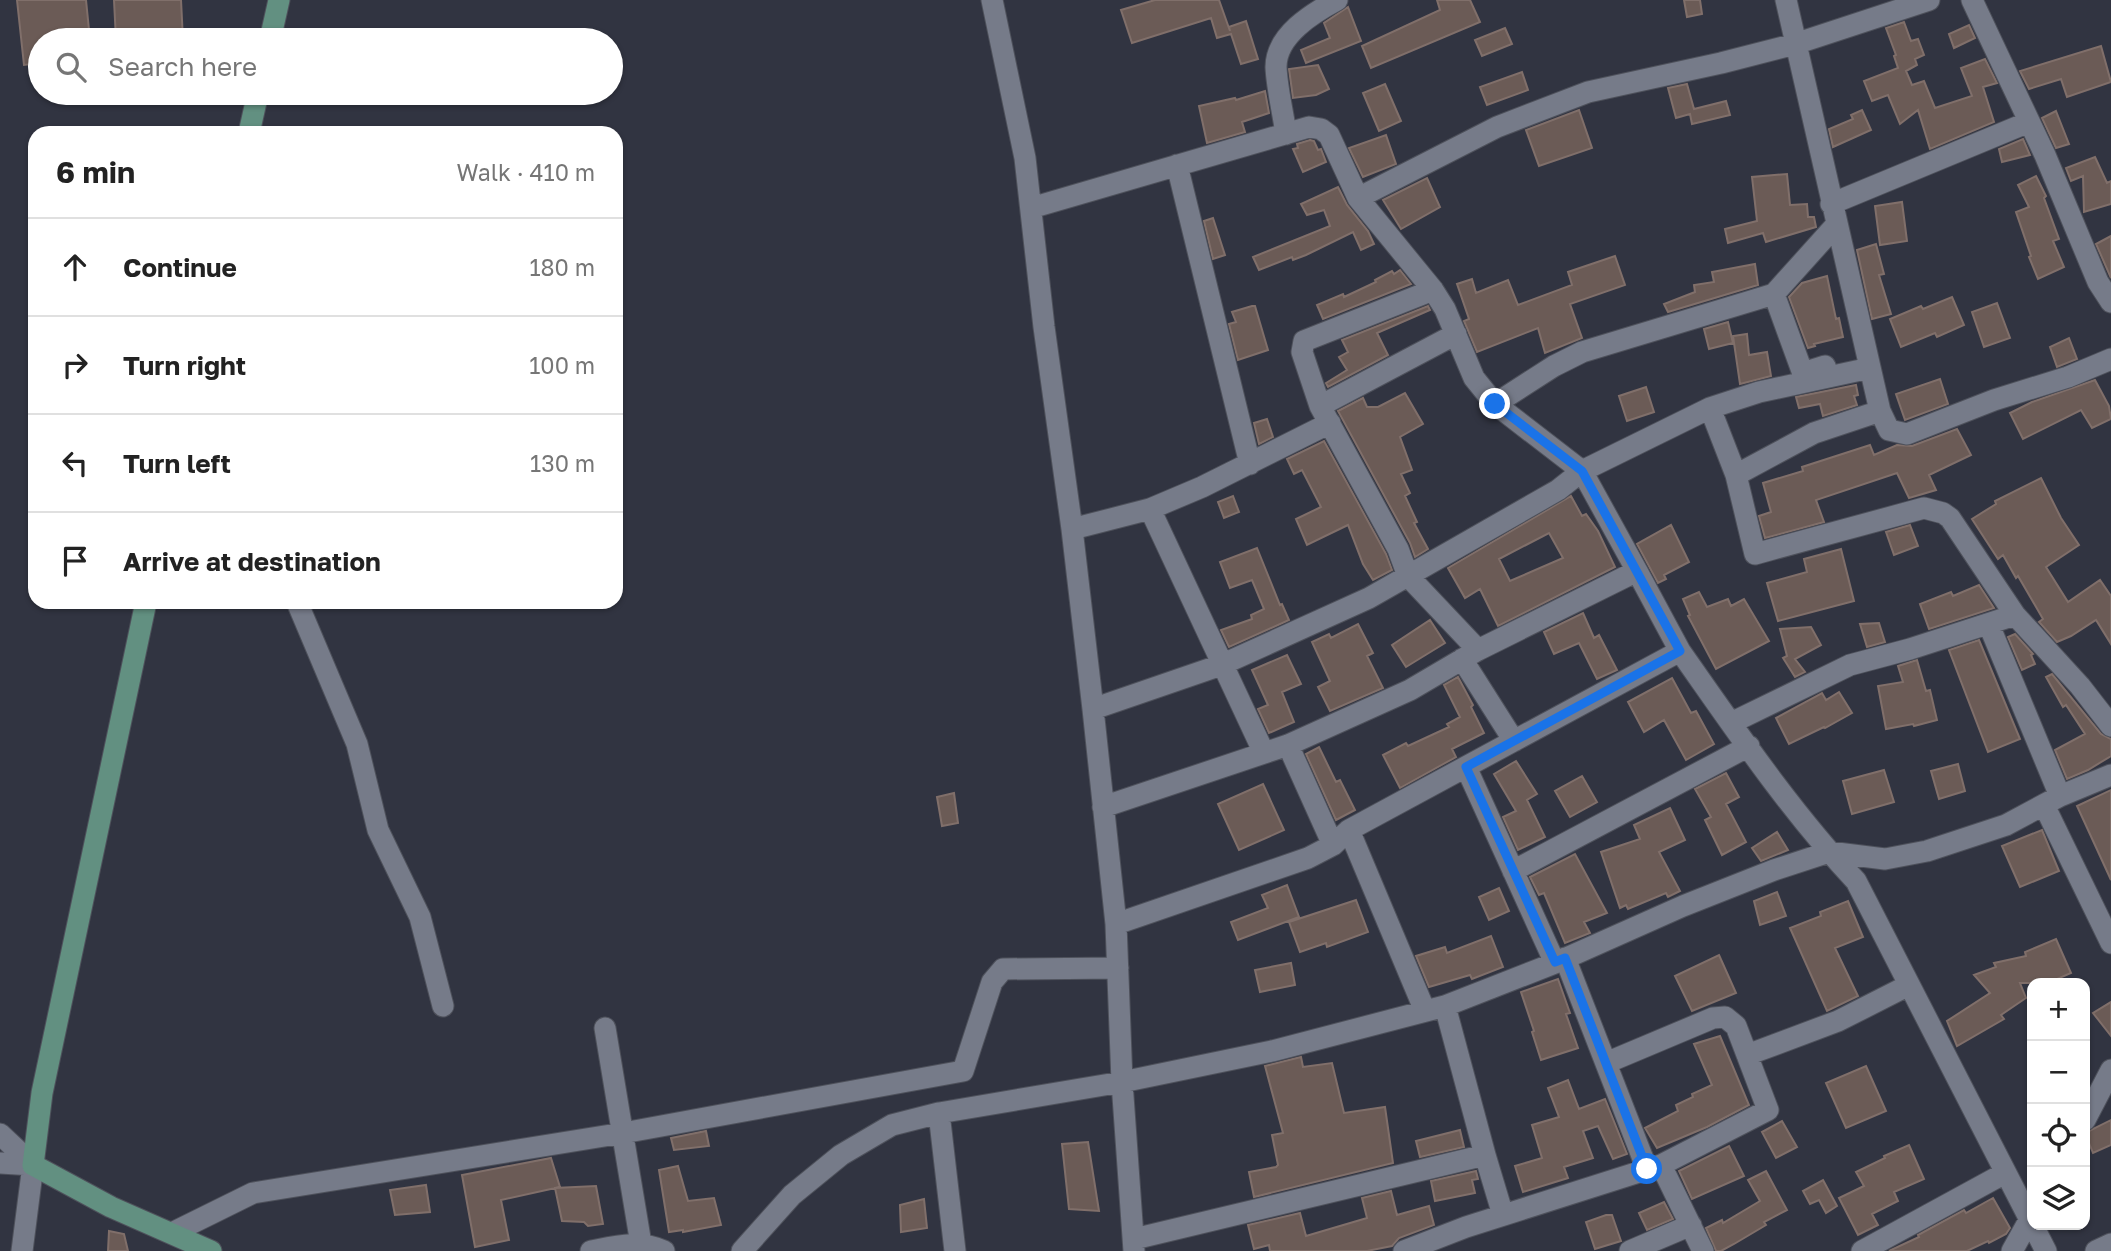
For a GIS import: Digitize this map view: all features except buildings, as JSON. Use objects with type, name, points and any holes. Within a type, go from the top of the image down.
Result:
[{"type":"main road","points":[[273,28],[279,0]]},
{"type":"main road","points":[[251,126],[255,105]]},
{"type":"main road","points":[[145,609],[42,1093],[33,1165],[180,1241],[211,1251]]},
{"type":"street","points":[[992,0],[1025,158],[1093,709],[1116,924],[1122,1082],[1134,1245],[1485,1156]]},
{"type":"street","points":[[1286,134],[1276,65],[1281,49],[1297,26],[1337,0]]},
{"type":"street","points":[[1786,0],[1880,411],[1889,430],[1907,434],[2111,359]]},
{"type":"street","points":[[1358,198],[1497,127],[1588,92],[1794,44],[1929,0]]},
{"type":"street","points":[[1972,0],[2029,122],[2098,282],[2111,302]]},
{"type":"street","points":[[1831,204],[2029,122]]},
{"type":"street","points":[[1031,208],[1309,127],[1321,129],[1329,135],[1358,198],[1446,309],[1474,378],[1495,404],[1582,471],[1680,651],[1829,852],[1856,881],[2027,1211]]},
{"type":"street","points":[[1177,165],[1250,464]]},
{"type":"street","points":[[1495,404],[1554,366],[1582,352],[1774,293],[1836,225]]},
{"type":"street","points":[[1433,290],[1304,341],[1302,352],[1325,414],[1398,549],[1408,576],[1470,654],[1514,741]]},
{"type":"street","points":[[1774,293],[1802,371],[1869,360]]},
{"type":"street","points":[[1072,529],[1150,509],[1250,464],[1325,414],[1456,334]]},
{"type":"street","points":[[1093,709],[1221,665],[1369,598],[1558,490],[1582,471],[1710,408],[1869,360]]},
{"type":"street","points":[[1710,408],[1737,475],[1755,554],[1924,508],[1943,513],[1950,518],[2015,615],[2080,686],[2111,726]]},
{"type":"street","points":[[1737,475],[1814,433],[1880,411]]},
{"type":"street","points":[[1150,509],[1264,753]]},
{"type":"street","points":[[1103,807],[1287,745],[1410,690],[1470,654],[1637,571]]},
{"type":"street","points":[[300,609],[357,744],[378,830],[420,917],[443,1006]]},
{"type":"street","points":[[1731,723],[1850,665],[2015,615]]},
{"type":"street","points":[[1989,625],[2052,800],[2111,943]]},
{"type":"street","points":[[1116,924],[1308,858],[1333,845],[1349,830],[1680,651]]},
{"type":"street","points":[[1287,745],[1333,845]]},
{"type":"street","points":[[1513,871],[1749,746]]},
{"type":"street","points":[[1466,767],[1513,871],[1560,960],[1654,1167],[1691,1225],[1703,1251]]},
{"type":"street","points":[[742,1251],[792,1195],[841,1155],[892,1125],[939,1113],[1122,1082],[1272,1051],[1435,1008],[1560,960],[1774,870],[1829,852],[1885,859],[1927,850],[2006,825],[2052,800],[2111,775]]},
{"type":"street","points":[[1349,830],[1435,1008],[1503,1215]]},
{"type":"street","points":[[180,1241],[253,1193],[623,1133],[962,1071],[992,982],[1003,969],[1118,968]]},
{"type":"street","points":[[1746,1055],[1838,1021],[1909,985]]},
{"type":"street","points":[[1416,1249],[1503,1215],[1654,1167],[1768,1110],[1736,1026],[1725,1017],[1713,1018],[1606,1063]]},
{"type":"street","points":[[605,1028],[641,1244]]},
{"type":"street","points":[[2090,1111],[2110,1075]]},
{"type":"street","points":[[939,1113],[955,1251]]},
{"type":"street","points":[[0,1134],[33,1165]]},
{"type":"street","points":[[0,1163],[33,1165]]},
{"type":"street","points":[[22,1251],[33,1165]]},
{"type":"street","points":[[1862,1251],[2005,1173]]},
{"type":"street","points":[[1629,1251],[1691,1225]]},
{"type":"street","points":[[2012,1251],[2027,1225]]},
{"type":"street","points":[[2036,1230],[2046,1251]]},
{"type":"street","points":[[591,1251],[628,1244],[641,1244],[664,1251]]},
{"type":"street","points":[[2096,1251],[2111,1244]]},
{"type":"route","points":[[1495,404],[1582,471],[1680,651],[1466,767],[1555,962],[1565,958],[1647,1169]]}]
